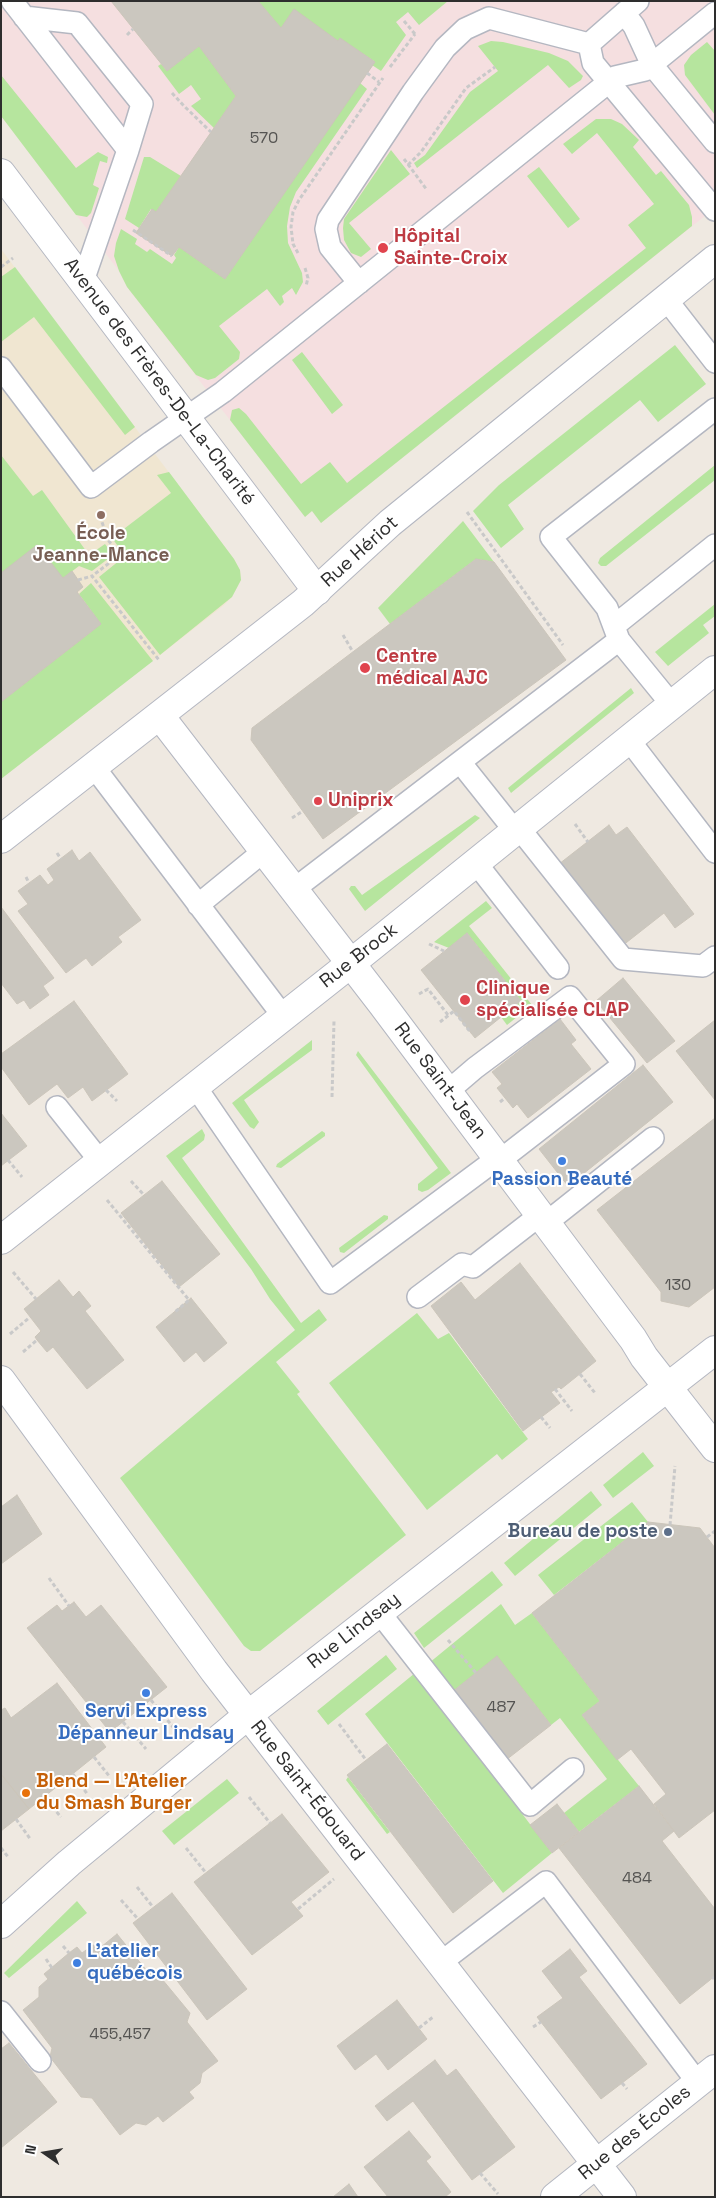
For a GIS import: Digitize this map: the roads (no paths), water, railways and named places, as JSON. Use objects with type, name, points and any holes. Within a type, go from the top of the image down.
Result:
[{"type":"street","name":"Avenue des Frères-De-La-Charité","points":[[1,173],[317,591]]},
{"type":"street","name":"Rue Hériot","points":[[1,840],[317,591],[390,523],[715,259]]},
{"type":"street","name":"Rue Brock","points":[[1,1240],[350,964],[715,670]]},
{"type":"street","name":"Rue Saint-Jean","points":[[160,716],[499,1160],[667,1387],[715,1448]]},
{"type":"street","name":"Rue Lindsay","points":[[1,1924],[76,1857],[248,1715],[715,1350]]},
{"type":"street","name":"Rue Saint-Édouard","points":[[1,1380],[248,1715],[622,2197]]},
{"type":"street","name":"Rue des Écoles","points":[[555,2197],[706,2076]]},
{"type":"lane","points":[[590,44],[631,7]]},
{"type":"lane","points":[[631,7],[634,26],[652,65],[715,142]]},
{"type":"lane","points":[[18,9],[128,150]]},
{"type":"lane","points":[[18,9],[77,22],[142,104],[83,281]]},
{"type":"lane","points":[[359,283],[330,247],[326,229],[331,213],[412,92],[445,48],[493,9],[590,44]]},
{"type":"lane","points":[[1,368],[91,487],[187,418],[265,358],[615,77],[635,74],[652,65],[715,13]]},
{"type":"lane","points":[[590,44],[593,63],[715,210]]},
{"type":"lane","points":[[666,299],[715,362]]},
{"type":"lane","points":[[672,706],[617,633],[606,608],[551,537],[715,409]]},
{"type":"lane","points":[[293,890],[460,762],[617,633],[715,545]]},
{"type":"lane","points":[[629,740],[715,852]]},
{"type":"lane","points":[[460,762],[623,959],[703,966],[715,957]]},
{"type":"lane","points":[[94,768],[284,1016]]},
{"type":"lane","points":[[198,905],[264,851]]},
{"type":"lane","points":[[476,862],[558,968]]},
{"type":"lane","points":[[195,1086],[330,1283],[499,1160],[624,1064],[570,997],[475,1068],[447,1092]]},
{"type":"lane","points":[[57,1106],[100,1161]]},
{"type":"lane","points":[[418,1297],[462,1264],[473,1267],[543,1219],[653,1138]]},
{"type":"lane","points":[[379,1612],[530,1805],[573,1769]]},
{"type":"lane","points":[[440,1963],[546,1882],[706,2076]]},
{"type":"lane","points":[[1,2012],[40,2061]]},
{"type":"place","name":"Hôpital Sainte-Croix","points":[[383,248]]},
{"type":"place","name":"École Jeanne-Mance","points":[[101,515]]},
{"type":"place","name":"Centre médical AJC","points":[[365,668]]},
{"type":"place","name":"Uniprix","points":[[318,801]]},
{"type":"place","name":"Clinique spécialisée CLAP","points":[[465,1000]]},
{"type":"place","name":"Passion Beauté","points":[[562,1161]]},
{"type":"place","name":"Bureau de poste","points":[[668,1532]]},
{"type":"place","name":"Servi Express Dépanneur Lindsay","points":[[146,1693]]},
{"type":"place","name":"Blend — L’Atelier du Smash Burger","points":[[26,1793]]},
{"type":"place","name":"L'atelier québécois","points":[[77,1963]]}]
